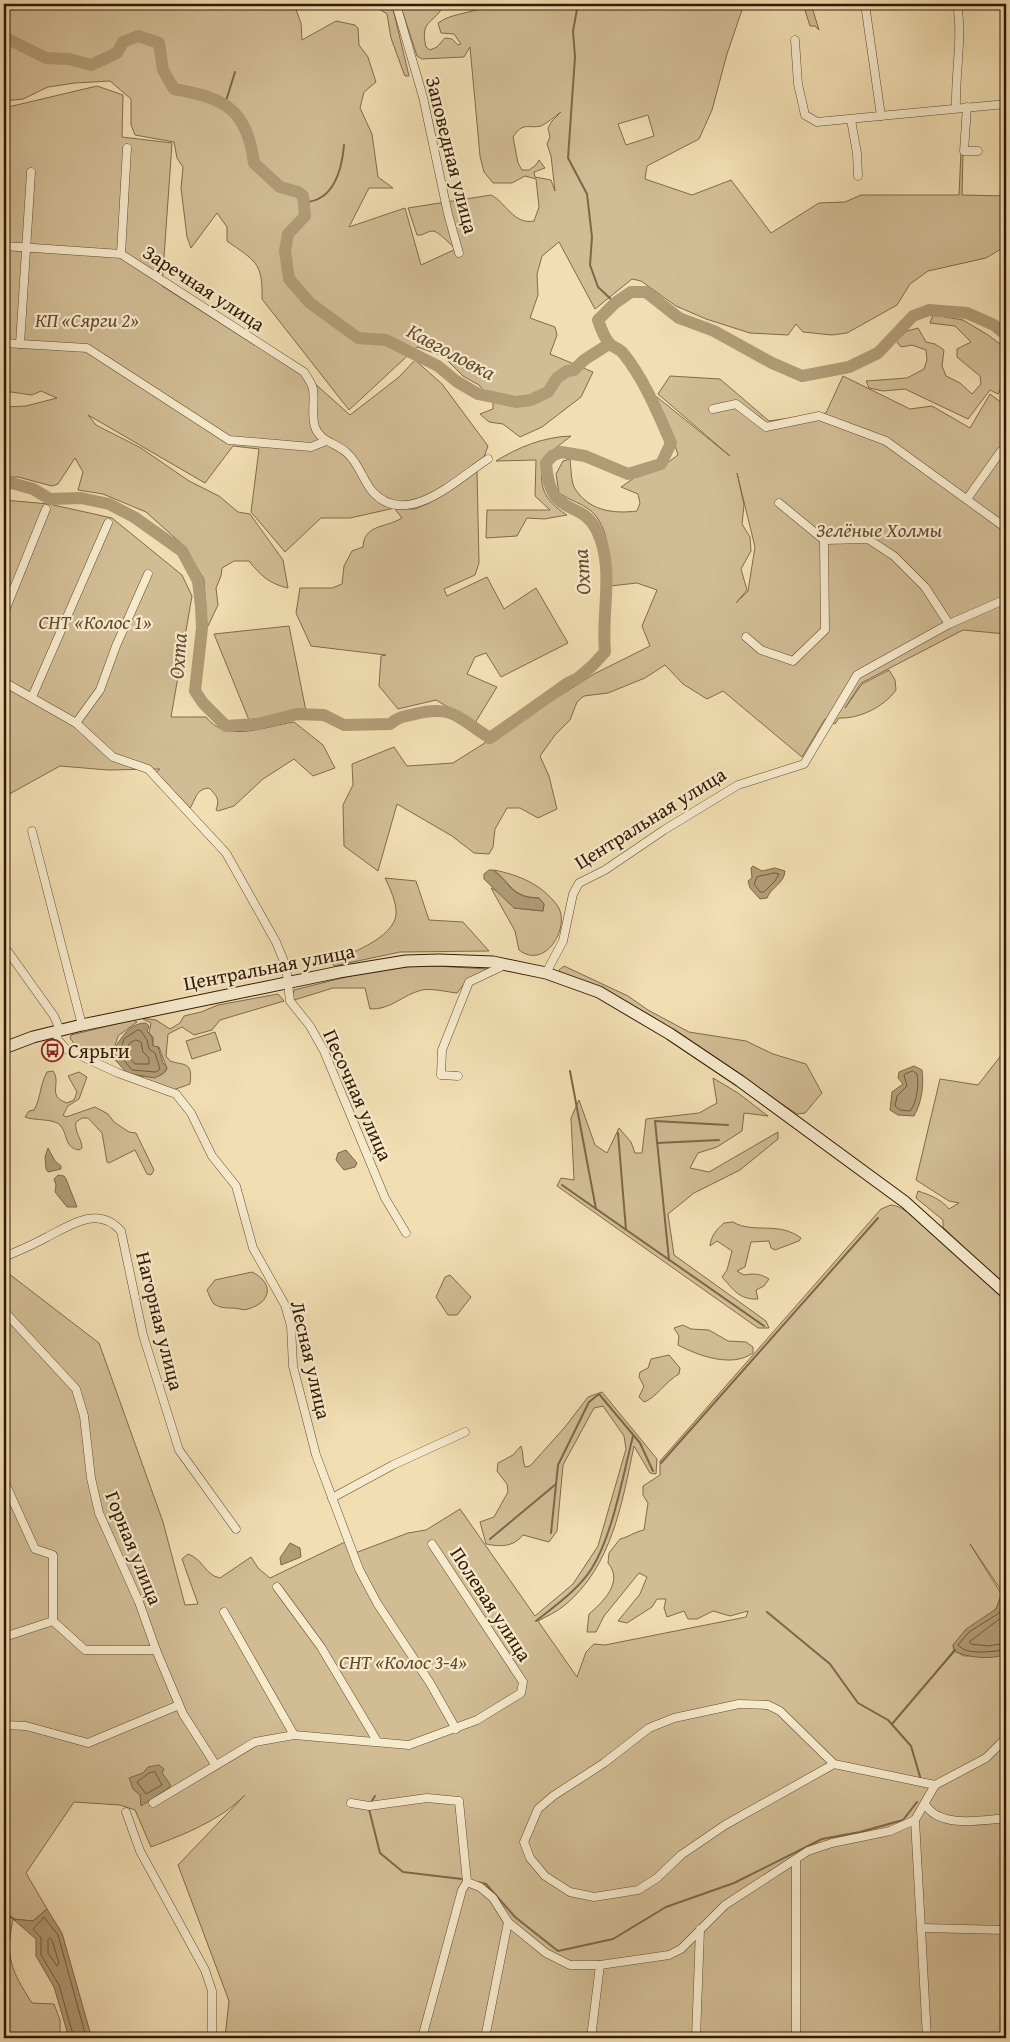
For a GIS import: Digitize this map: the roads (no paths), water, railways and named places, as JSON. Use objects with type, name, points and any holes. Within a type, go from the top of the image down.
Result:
[{"type":"street","name":"Заповедная улица","points":[[396,4],[423,97],[448,214],[460,253]]},
{"type":"street","points":[[865,4],[881,116]]},
{"type":"street","points":[[956,108],[955,74],[960,20],[957,4]]},
{"type":"street","points":[[795,40],[798,84],[805,115],[817,122],[1006,104]]},
{"type":"street","points":[[966,107],[964,150],[978,151]]},
{"type":"street","points":[[850,120],[857,153],[858,176]]},
{"type":"street","points":[[121,254],[127,148]]},
{"type":"street","points":[[20,344],[31,172]]},
{"type":"street","name":"Заречная улица","points":[[4,246],[121,254],[304,372],[313,388],[314,428],[326,441]]},
{"type":"street","points":[[4,343],[88,348],[229,440],[243,443],[311,447],[326,441],[347,453],[372,491],[382,500],[397,506],[414,505],[428,499],[488,459]]},
{"type":"street","points":[[713,409],[736,404],[766,427],[819,416],[886,441],[1006,528]]},
{"type":"street","points":[[966,499],[1001,452]]},
{"type":"street","points":[[779,504],[824,540],[868,539],[887,552],[926,587],[948,624],[1006,599]]},
{"type":"street","points":[[4,613],[46,509]]},
{"type":"street","points":[[32,697],[108,523]]},
{"type":"street","points":[[746,638],[761,650],[793,661],[825,630],[824,540]]},
{"type":"street","points":[[4,682],[76,723],[100,690],[116,646],[148,574]]},
{"type":"street","name":"Центральная улица","points":[[546,973],[563,940],[573,894],[580,882],[605,870],[671,825],[738,785],[804,764],[857,675],[948,624]]},
{"type":"street","name":"Песочная улица","points":[[76,723],[113,757],[143,767],[152,773],[229,856],[276,942],[286,966],[290,1001],[310,1026],[324,1051],[384,1198],[406,1233]]},
{"type":"street","points":[[32,831],[82,1025]]},
{"type":"street","name":"Лесная улица","points":[[4,946],[54,1016],[58,1030],[58,1040],[66,1049],[118,1073],[176,1094],[191,1113],[212,1156],[236,1186],[253,1248],[285,1305],[291,1326],[293,1366],[306,1409],[316,1455],[334,1497],[367,1586],[430,1683],[456,1729]]},
{"type":"street","name":"Центральная улица","points":[[4,1048],[58,1030],[366,966],[406,961],[439,960],[507,964],[546,973],[599,992],[670,1034],[818,1137],[915,1210],[1006,1293]]},
{"type":"street","points":[[458,1076],[441,1075],[442,1050],[469,982],[507,964]]},
{"type":"street","name":"Нагорная улица","points":[[4,1257],[32,1245],[80,1219],[107,1220],[115,1224],[121,1231],[143,1335],[180,1450],[236,1530]]},
{"type":"street","name":"Горная улица","points":[[4,1311],[76,1389],[84,1416],[91,1478],[99,1513],[138,1602],[179,1705],[215,1764]]},
{"type":"street","points":[[334,1497],[392,1465],[465,1432]]},
{"type":"street","points":[[4,1481],[35,1549],[53,1555],[54,1621],[85,1650],[156,1650]]},
{"type":"street","name":"Полевая улица","points":[[432,1544],[523,1682],[521,1693],[482,1717],[456,1729]]},
{"type":"street","points":[[277,1587],[320,1647],[377,1741]]},
{"type":"street","points":[[224,1612],[294,1735]]},
{"type":"street","points":[[4,1637],[54,1621]]},
{"type":"street","points":[[834,1764],[725,1825],[681,1855],[657,1878],[638,1890],[594,1896],[570,1892],[545,1876],[530,1858],[524,1842],[538,1809],[553,1796],[604,1763],[649,1728],[674,1718],[739,1704],[768,1705],[780,1711],[834,1764],[935,1785]]},
{"type":"street","points":[[4,1726],[26,1726],[88,1743],[179,1705]]},
{"type":"street","points":[[153,1802],[255,1742],[294,1735],[377,1741],[398,1746],[409,1745],[456,1729]]},
{"type":"street","points":[[927,2038],[915,1820],[935,1785],[986,1758],[1006,1738]]},
{"type":"street","points":[[351,1803],[369,1806],[427,1798],[459,1801],[467,1880],[462,1890],[422,2038]]},
{"type":"street","points":[[925,1804],[935,1813],[961,1822],[1006,1818]]},
{"type":"street","points":[[126,1812],[140,1850],[205,1970],[212,1991],[212,2038]]},
{"type":"street","points":[[467,1880],[480,1887],[493,1898],[508,1922],[557,1958],[570,1964],[600,1965],[669,1955],[681,1949],[725,1906],[808,1851],[832,1843],[890,1830],[915,1820]]},
{"type":"street","points":[[796,1860],[796,2035]]},
{"type":"street","points":[[485,2038],[508,1922]]},
{"type":"street","points":[[922,1928],[1006,1930]]},
{"type":"street","points":[[696,2038],[700,1929]]},
{"type":"street","points":[[591,2038],[600,1965]]},
{"type":"street","points":[[788,2038],[796,2035],[805,2038]]},
{"type":"water","points":[[753,866],[762,871],[775,868],[785,871],[780,882],[767,898],[760,899],[750,888],[748,881],[752,878],[751,868]]},
{"type":"water","points":[[489,870],[493,870],[517,893],[523,896],[539,898],[544,904],[543,911],[514,908],[484,879],[484,874]]},
{"type":"water","points":[[146,1023],[149,1026],[147,1031],[152,1037],[153,1046],[158,1047],[163,1063],[167,1067],[165,1072],[155,1078],[127,1073],[110,1054],[128,1030],[133,1026]]},
{"type":"water","points":[[914,1066],[922,1070],[921,1099],[914,1116],[898,1115],[890,1110],[892,1092],[903,1084],[898,1078],[899,1072]]},
{"type":"water","points":[[48,1148],[55,1161],[61,1166],[61,1169],[48,1172],[46,1169],[45,1157]]},
{"type":"water","points":[[346,1150],[357,1163],[355,1167],[344,1170],[336,1160],[338,1153]]},
{"type":"water","points":[[58,1175],[64,1176],[66,1179],[77,1207],[67,1207],[55,1192],[56,1185],[54,1179]]},
{"type":"water","points":[[290,1543],[300,1548],[301,1557],[281,1565],[280,1558]]},
{"type":"water","points":[[1006,1581],[1006,1654],[994,1657],[980,1657],[954,1651],[953,1645],[966,1629],[996,1609]]},
{"type":"water","points":[[159,1765],[164,1769],[162,1773],[170,1787],[141,1806],[140,1795],[133,1789],[129,1778],[143,1773],[148,1767]]},
{"type":"water","points":[[47,1909],[62,1933],[90,2032],[96,2038],[69,2038],[54,1987],[36,1956],[36,1939],[13,1919],[33,1921]]},
{"type":"waterway","points":[[578,4],[573,31],[575,57],[568,158],[587,194],[592,237],[590,265],[598,287],[615,303]]},
{"type":"waterway","name":"Кавголовка","points":[[4,37],[46,58],[69,59],[91,65],[117,53],[123,42],[138,36],[159,43],[163,70],[174,89],[207,97],[220,102],[230,109],[239,118],[246,130],[254,163],[280,187],[298,192],[303,196],[305,216],[288,234],[285,251],[289,279],[310,303],[358,338],[386,340],[438,366],[456,381],[478,394],[516,402],[531,400],[548,392],[557,378],[567,371],[574,370],[584,360],[609,344]]},
{"type":"waterway","points":[[225,104],[235,72]]},
{"type":"waterway","points":[[305,202],[315,200],[330,190],[341,164],[344,145]]},
{"type":"waterway","name":"Охта","points":[[4,481],[33,489],[50,499],[81,498],[109,504],[134,517],[182,551],[198,581],[201,607],[202,628],[195,691],[203,703],[226,726],[257,724],[297,714],[324,715],[344,725],[390,724],[405,716],[428,711],[439,711],[448,712],[456,716],[490,738],[568,683],[578,678],[605,652],[606,575],[602,545],[597,531],[590,521],[583,514],[560,501],[553,493],[546,463],[552,456],[561,452],[585,456],[628,474],[661,464],[671,443],[638,374],[622,352],[608,342],[600,327],[598,320],[615,303],[631,292],[646,292],[679,318],[714,331],[772,363],[802,376],[849,367],[878,353],[913,316],[929,310],[967,313],[994,325],[1006,335]]},
{"type":"waterway","points":[[570,1071],[596,1209]]},
{"type":"waterway","points":[[669,1260],[655,1121],[728,1125]]},
{"type":"waterway","points":[[618,1133],[626,1230]]},
{"type":"waterway","points":[[657,1143],[719,1140]]},
{"type":"waterway","points":[[562,1185],[764,1326]]},
{"type":"waterway","points":[[661,1463],[878,1218]]},
{"type":"waterway","points":[[551,1533],[558,1465],[589,1402],[599,1394],[640,1443],[653,1471]]},
{"type":"waterway","points":[[536,1621],[566,1597],[587,1576],[592,1568],[612,1522],[633,1436]]},
{"type":"waterway","points":[[490,1539],[556,1484]]},
{"type":"waterway","points":[[767,1612],[830,1664],[858,1703],[888,1720],[911,1746],[921,1780]]},
{"type":"waterway","points":[[892,1724],[955,1650]]},
{"type":"waterway","points":[[370,1804],[375,1796]]},
{"type":"waterway","points":[[477,1882],[486,1884],[515,1917],[558,1951],[613,1939],[666,1907],[734,1883],[822,1839],[860,1832],[903,1820],[917,1802]]},
{"type":"waterway","points":[[369,1809],[380,1853],[403,1872],[462,1879]]},
{"type":"waterway","points":[[4,1912],[15,1920]]},
{"type":"place","name":"Сярьги","points":[[52,1051]]},
{"type":"park label","name":"КП «Сярги 2»","points":[[87,320]]},
{"type":"park label","name":"Зелёные Холмы","points":[[879,530]]},
{"type":"park label","name":"СНТ «Колос 1»","points":[[95,622]]},
{"type":"park label","name":"СНТ «Колос 3-4»","points":[[403,1662]]}]
